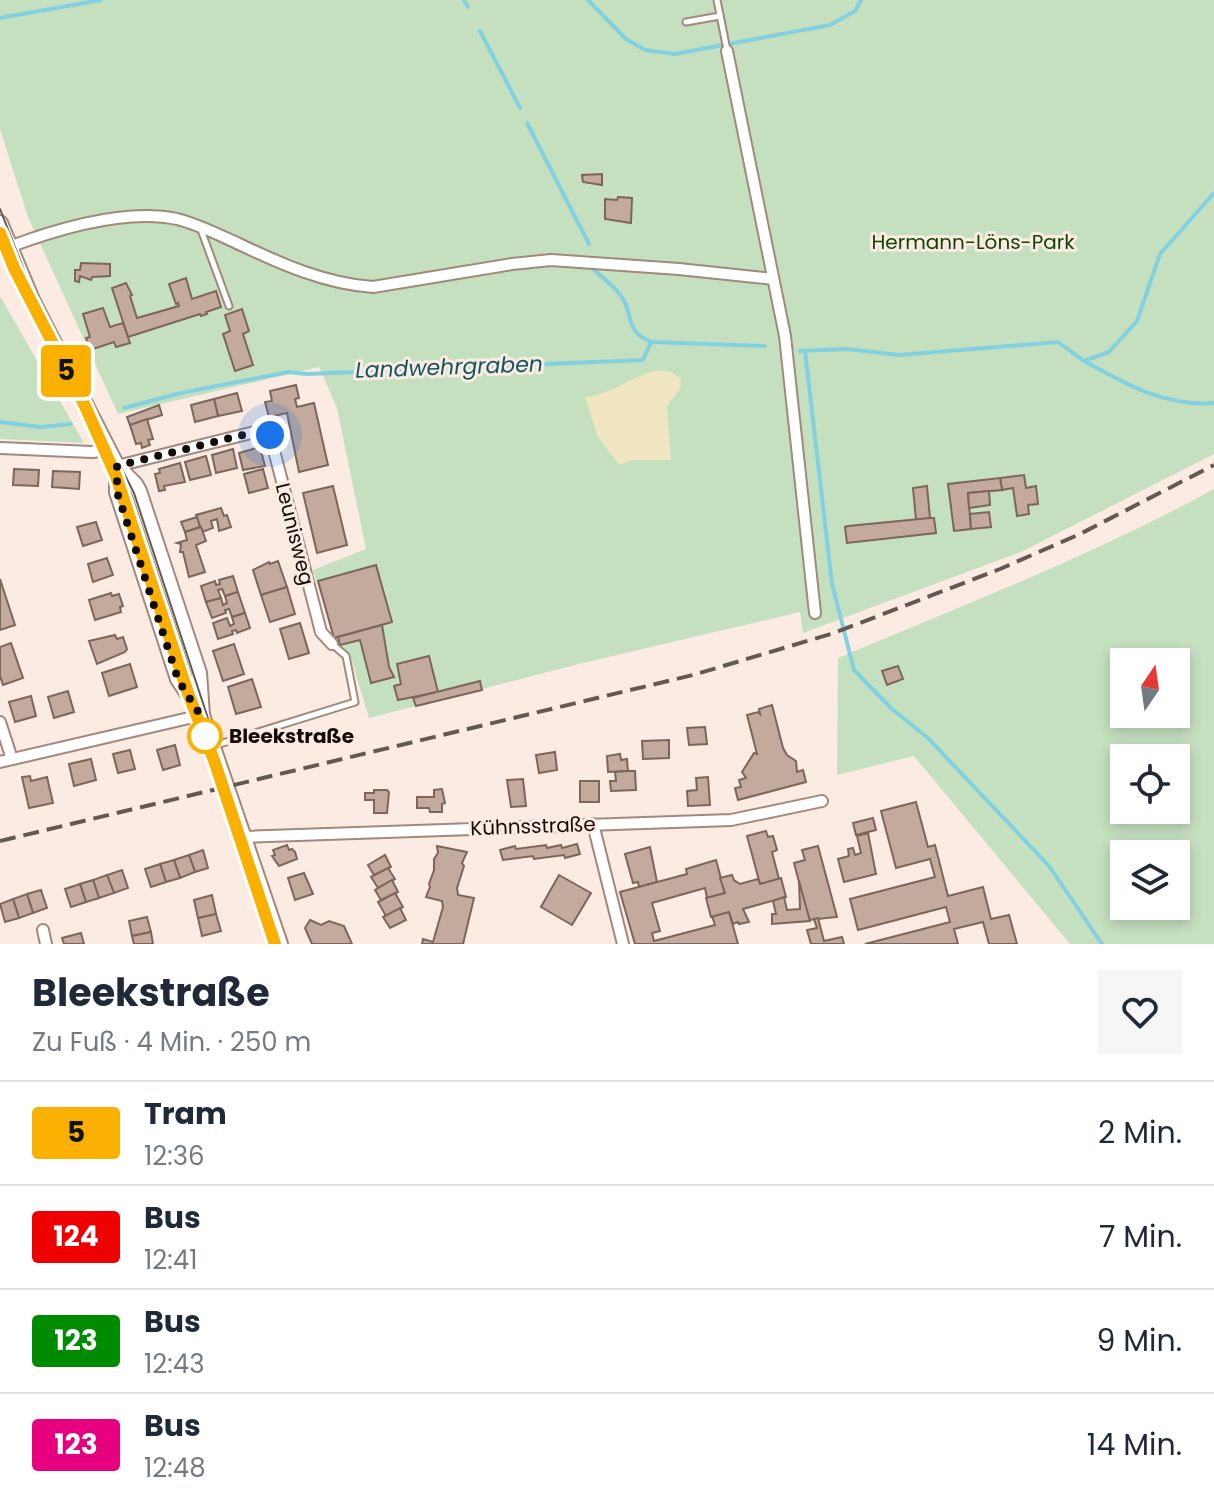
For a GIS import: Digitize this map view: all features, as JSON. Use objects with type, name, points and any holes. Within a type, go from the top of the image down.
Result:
[{"type":"main road","points":[[0,223],[32,300],[117,466],[139,491],[199,673],[202,715],[280,944]]},
{"type":"main road","points":[[117,466],[117,492],[176,673],[202,715]]},
{"type":"street","points":[[726,45],[785,336],[815,613]]},
{"type":"street","points":[[9,247],[100,221],[131,216],[177,219],[294,268],[355,286],[373,287],[551,260],[666,267],[773,279]]},
{"type":"street","name":"Leunisweg","points":[[117,466],[263,430],[270,435],[321,632],[332,644]]},
{"type":"street","points":[[0,448],[110,450]]},
{"type":"street","points":[[0,762],[202,715]]},
{"type":"street","points":[[0,722],[12,759]]},
{"type":"street","name":"Kühnsstraße","points":[[243,837],[731,820],[822,801]]},
{"type":"street","points":[[593,824],[623,944]]},
{"type":"street","points":[[43,930],[46,944]]},
{"type":"lane","points":[[717,0],[726,45]]},
{"type":"lane","points":[[686,22],[720,16]]},
{"type":"lane","points":[[199,226],[229,306]]},
{"type":"lane","points":[[212,746],[355,702],[346,656],[332,644]]},
{"type":"green space","name":"Hermann-Löns-Park","points":[[0,0],[1214,0],[1214,454],[1021,552],[803,633],[800,612],[369,718],[350,655],[337,646],[313,570],[366,549],[337,408],[319,367],[118,414],[28,217],[0,129]]},
{"type":"green space","points":[[0,296],[84,443],[0,439]]},
{"type":"green space","points":[[1214,489],[1214,944],[1070,944],[914,756],[837,775],[838,658],[1122,536]]},
{"type":"sand","points":[[661,370],[672,372],[681,379],[680,389],[667,406],[671,460],[632,460],[619,465],[598,437],[585,397]]},
{"type":"building","points":[[602,174],[602,185],[583,182],[582,175]]},
{"type":"building","points":[[618,197],[632,198],[631,223],[605,219],[605,199],[617,200]]},
{"type":"building","points":[[81,263],[110,264],[110,276],[92,277],[91,280],[80,276],[79,282],[75,281],[75,270],[80,270]]},
{"type":"building","points":[[186,278],[192,299],[216,291],[221,307],[201,316],[128,337],[112,288],[126,283],[137,318],[179,306],[169,284]]},
{"type":"building","points":[[103,308],[110,327],[123,323],[130,343],[116,347],[114,342],[90,350],[86,338],[90,337],[83,314]]},
{"type":"building","points":[[242,309],[249,331],[243,334],[253,365],[235,371],[223,334],[230,331],[225,315]]},
{"type":"building","points":[[296,385],[299,398],[295,399],[297,407],[314,403],[328,465],[299,472],[287,413],[269,417],[265,402],[272,401],[270,391]]},
{"type":"building","points":[[237,393],[242,411],[218,416],[214,399]]},
{"type":"building","points":[[214,399],[218,416],[195,422],[191,405]]},
{"type":"building","points":[[159,405],[162,415],[130,425],[127,417]]},
{"type":"building","points":[[147,419],[153,439],[148,440],[150,445],[142,448],[141,443],[136,444],[130,425]]},
{"type":"building","points":[[260,447],[265,466],[243,470],[239,453]]},
{"type":"building","points":[[233,449],[237,468],[216,473],[212,455]]},
{"type":"building","points":[[206,456],[211,475],[190,480],[185,462]]},
{"type":"building","points":[[180,463],[185,482],[164,486],[165,490],[159,491],[155,474],[160,473],[159,469]]},
{"type":"building","points":[[14,469],[39,470],[38,486],[13,485]]},
{"type":"building","points":[[263,469],[268,488],[249,493],[244,474]]},
{"type":"building","points":[[53,471],[80,472],[79,489],[52,487]]},
{"type":"building","points":[[1024,475],[1026,488],[1036,486],[1038,504],[1028,505],[1029,514],[1017,516],[1013,488],[1002,490],[1000,478]]},
{"type":"building","points":[[1000,478],[1002,490],[968,493],[971,529],[954,531],[948,484]]},
{"type":"building","points":[[333,486],[347,545],[317,553],[303,493]]},
{"type":"building","points":[[927,486],[930,518],[916,520],[913,488]]},
{"type":"building","points":[[989,491],[990,505],[969,508],[968,493]]},
{"type":"building","points":[[221,508],[231,527],[219,531],[217,519],[211,521],[213,528],[202,532],[196,515]]},
{"type":"building","points":[[989,512],[991,527],[971,529],[970,514]]},
{"type":"building","points":[[197,517],[200,527],[185,532],[181,522]]},
{"type":"building","points":[[934,518],[936,533],[847,543],[845,527],[848,526]]},
{"type":"building","points":[[96,522],[102,540],[83,546],[77,527]]},
{"type":"building","points":[[201,527],[206,541],[196,545],[205,572],[189,577],[183,552],[180,552],[181,544],[177,543],[187,540],[185,532]]},
{"type":"building","points":[[107,558],[113,575],[93,582],[88,564]]},
{"type":"building","points":[[278,561],[287,587],[261,595],[253,570]]},
{"type":"building","points":[[376,565],[392,622],[334,638],[318,581]]},
{"type":"building","points":[[233,576],[238,592],[225,596],[222,589],[218,590],[221,598],[206,602],[201,586],[215,581],[216,585],[220,584],[219,580]]},
{"type":"building","points":[[0,579],[15,625],[0,630]]},
{"type":"building","points":[[287,587],[295,614],[270,622],[261,595]]},
{"type":"building","points":[[238,592],[245,613],[232,617],[229,609],[212,618],[206,602],[221,598],[223,605],[227,603],[225,596]]},
{"type":"building","points":[[111,593],[112,596],[119,594],[123,606],[120,607],[121,612],[95,620],[89,600]]},
{"type":"building","points":[[245,613],[250,628],[237,633],[236,630],[232,631],[233,634],[218,639],[213,623],[227,618],[230,626],[234,624],[232,617]]},
{"type":"building","points":[[300,623],[309,653],[289,659],[280,629]]},
{"type":"building","points":[[382,625],[389,667],[394,677],[371,683],[360,640],[340,645],[338,637]]},
{"type":"building","points":[[115,635],[117,639],[123,637],[127,649],[97,664],[89,641]]},
{"type":"building","points":[[11,643],[23,678],[3,685],[0,647]]},
{"type":"building","points":[[234,644],[244,674],[223,681],[213,651]]},
{"type":"building","points":[[429,656],[438,692],[398,700],[394,686],[401,684],[397,664]]},
{"type":"building","points":[[130,664],[137,687],[109,696],[102,673]]},
{"type":"building","points":[[898,666],[903,679],[887,685],[882,671]]},
{"type":"building","points":[[252,679],[261,707],[236,714],[228,687]]},
{"type":"building","points":[[480,681],[482,690],[416,706],[413,698]]},
{"type":"building","points":[[68,691],[74,712],[54,718],[48,697]]},
{"type":"building","points":[[31,696],[36,716],[15,722],[9,702]]},
{"type":"building","points":[[772,705],[783,748],[796,761],[797,772],[803,770],[806,782],[738,800],[735,788],[741,787],[739,780],[746,778],[742,772],[754,753],[757,754],[747,715],[760,714],[759,709]]},
{"type":"building","points":[[705,727],[707,744],[689,745],[687,728]]},
{"type":"building","points":[[669,740],[669,758],[643,759],[642,741]]},
{"type":"building","points":[[175,745],[180,765],[163,770],[157,750]]},
{"type":"building","points":[[130,750],[135,769],[118,773],[113,754]]},
{"type":"building","points":[[555,752],[557,770],[539,773],[536,755]]},
{"type":"building","points":[[620,754],[621,760],[627,759],[628,771],[608,772],[607,756]]},
{"type":"building","points":[[91,759],[96,780],[74,786],[69,764]]},
{"type":"building","points":[[635,771],[636,790],[611,791],[610,781],[616,781],[615,772]]},
{"type":"building","points":[[30,776],[31,781],[47,777],[53,803],[29,808],[22,777]]},
{"type":"building","points":[[708,777],[710,805],[688,806],[687,791],[697,790],[696,778]]},
{"type":"building","points":[[523,779],[526,806],[511,807],[507,780]]},
{"type":"building","points":[[580,781],[599,781],[599,802],[580,802]]},
{"type":"building","points":[[442,789],[445,803],[442,804],[442,812],[417,808],[417,797],[434,797],[434,790]]},
{"type":"building","points":[[374,790],[389,792],[387,813],[374,813],[374,800],[365,800],[365,793],[374,793]]},
{"type":"building","points":[[916,802],[928,847],[935,845],[948,896],[983,887],[991,919],[1009,915],[1017,944],[989,944],[983,922],[954,929],[958,944],[865,944],[950,922],[946,907],[858,930],[850,899],[935,877],[930,859],[896,868],[881,811]]},
{"type":"building","points":[[873,818],[876,830],[856,835],[853,823]]},
{"type":"building","points":[[766,831],[768,837],[773,836],[777,850],[772,852],[779,879],[760,884],[747,836]]},
{"type":"building","points":[[868,833],[876,874],[844,882],[838,859],[849,856],[848,849],[853,848],[855,855],[861,853],[857,836]]},
{"type":"building","points":[[577,844],[580,854],[565,858],[564,855],[534,859],[533,856],[503,860],[500,850],[546,845],[547,848],[561,845],[562,848]]},
{"type":"building","points":[[287,845],[289,850],[295,852],[297,859],[279,866],[272,856],[275,855],[273,850]]},
{"type":"building","points":[[437,846],[467,852],[462,863],[458,895],[474,898],[463,944],[422,944],[423,939],[433,942],[443,907],[442,901],[426,897],[438,853]]},
{"type":"building","points":[[818,846],[837,917],[809,920],[794,863],[805,860],[802,850]]},
{"type":"building","points":[[650,847],[657,882],[639,887],[638,882],[633,883],[625,854]]},
{"type":"building","points":[[203,850],[208,868],[195,872],[189,855]]},
{"type":"building","points":[[189,855],[195,872],[180,878],[174,860]]},
{"type":"building","points":[[385,855],[391,867],[374,875],[368,865]]},
{"type":"building","points":[[174,860],[180,878],[166,882],[160,864]]},
{"type":"building","points":[[716,860],[725,893],[707,898],[705,888],[652,903],[660,931],[652,933],[654,941],[715,925],[712,916],[729,912],[738,944],[635,944],[620,892],[687,874],[686,869]]},
{"type":"building","points":[[160,864],[166,882],[151,887],[145,869]]},
{"type":"building","points":[[388,868],[395,879],[378,888],[371,877]]},
{"type":"building","points":[[122,870],[128,888],[114,893],[107,875]]},
{"type":"building","points":[[304,873],[313,894],[295,900],[288,878]]},
{"type":"building","points":[[107,875],[114,893],[99,898],[93,880]]},
{"type":"building","points":[[559,875],[591,893],[572,925],[541,907]]},
{"type":"building","points":[[732,875],[740,884],[758,879],[760,884],[781,878],[786,897],[743,909],[749,922],[733,924],[729,912],[711,917],[706,898],[725,893],[720,878]]},
{"type":"building","points":[[93,880],[99,898],[86,902],[80,884]]},
{"type":"building","points":[[392,880],[398,892],[381,900],[375,890]]},
{"type":"building","points":[[799,881],[810,921],[772,924],[772,914],[776,914],[773,901],[784,897],[787,910],[800,909]]},
{"type":"building","points":[[80,884],[86,902],[71,907],[65,889]]},
{"type":"building","points":[[41,890],[47,908],[33,913],[27,894]]},
{"type":"building","points":[[395,893],[403,907],[386,916],[378,902]]},
{"type":"building","points":[[27,894],[33,913],[19,918],[13,899]]},
{"type":"building","points":[[212,895],[216,914],[198,918],[194,900]]},
{"type":"building","points":[[13,899],[19,918],[5,922],[0,904]]},
{"type":"building","points":[[400,908],[406,920],[390,928],[383,917]]},
{"type":"building","points":[[216,914],[221,931],[202,936],[198,918]]},
{"type":"building","points":[[147,917],[151,932],[132,936],[129,921]]},
{"type":"building","points":[[818,918],[824,941],[842,937],[844,944],[811,944],[807,930],[817,928],[814,919]]},
{"type":"building","points":[[310,920],[321,925],[329,921],[344,926],[352,944],[312,944],[305,928]]},
{"type":"building","points":[[151,932],[153,944],[134,944],[132,936]]},
{"type":"building","points":[[81,933],[84,944],[64,944],[62,938]]},
{"type":"waterway","points":[[0,18],[101,0]]},
{"type":"waterway","points":[[464,0],[468,7]]},
{"type":"waterway","points":[[588,0],[626,39],[645,50],[675,54],[830,25],[855,11],[861,0]]},
{"type":"waterway","points":[[480,31],[520,108]]},
{"type":"waterway","points":[[527,123],[589,244]]},
{"type":"waterway","name":"Landwehrgraben","points":[[800,351],[847,349],[899,355],[1058,342],[1084,361],[1109,352],[1137,321],[1160,254],[1214,193]]},
{"type":"waterway","points":[[593,269],[621,296],[636,332],[651,342]]},
{"type":"waterway","name":"Landwehrgraben","points":[[124,408],[181,393],[288,372],[307,374],[643,360],[651,342],[765,346]]},
{"type":"waterway","points":[[805,351],[832,584],[854,670],[892,709],[928,738],[1049,866],[1102,944]]},
{"type":"waterway","points":[[1086,362],[1147,393],[1180,402],[1214,403]]},
{"type":"waterway","name":"Landwehrgraben","points":[[0,422],[40,427],[71,424]]},
{"type":"tram line","points":[[0,209],[35,298],[134,493],[282,944]]},
{"type":"tram line","name":"5","points":[[0,233],[14,268],[85,406],[116,476],[275,944]]},
{"type":"tram line","points":[[173,645],[198,717]]},
{"type":"railway","points":[[0,841],[693,675],[834,633],[1000,569],[1080,534],[1214,465]]},
{"type":"place","name":"Bleekstraße","points":[[205,736]]},
{"type":"route","points":[[205,736],[208,733],[202,715],[176,673],[117,492],[117,466],[263,430],[270,435]]}]
